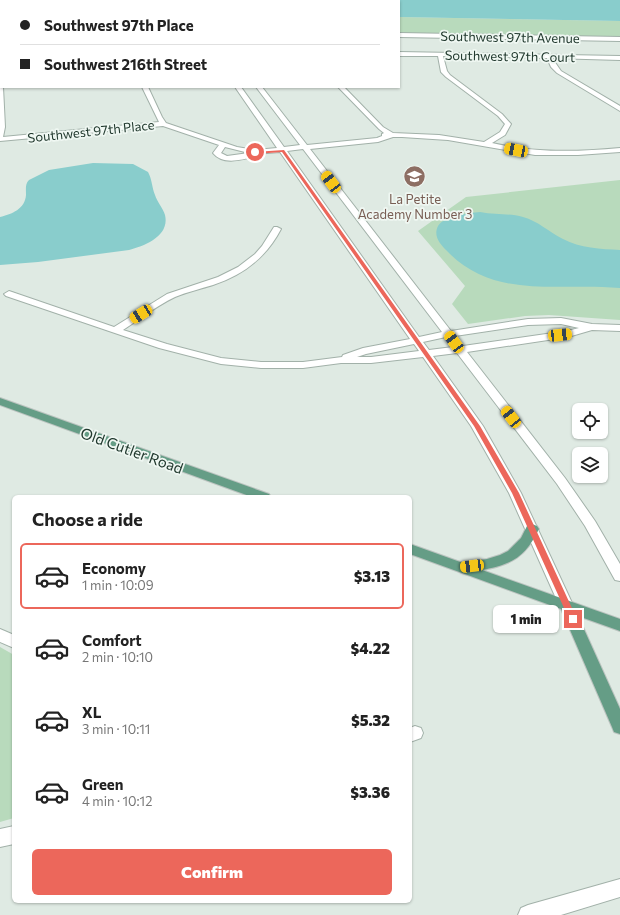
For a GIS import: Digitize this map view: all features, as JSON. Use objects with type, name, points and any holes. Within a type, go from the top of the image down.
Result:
[{"type":"main road","name":"Old Cutler Road","points":[[0,402],[259,495]]},
{"type":"main road","points":[[461,568],[501,560],[516,554],[528,539],[532,530]]},
{"type":"main road","points":[[412,550],[620,625]]},
{"type":"main road","points":[[566,605],[620,726]]},
{"type":"street","name":"Southwest 97th Avenue","points":[[400,35],[620,39]]},
{"type":"street","name":"Southwest 97th Court","points":[[400,54],[620,58]]},
{"type":"street","points":[[440,55],[446,74],[507,122],[508,126],[506,130],[486,144]]},
{"type":"street","points":[[549,57],[554,67],[559,72],[620,109]]},
{"type":"street","points":[[0,88],[2,127],[0,138]]},
{"type":"street","points":[[145,88],[158,116],[164,124]]},
{"type":"street","points":[[239,88],[477,426],[516,493],[566,605]]},
{"type":"street","points":[[260,88],[561,482],[590,524],[620,576]]},
{"type":"street","points":[[342,88],[381,128],[392,135]]},
{"type":"street","name":"Southwest 97th Place","points":[[0,138],[164,124],[236,149],[258,152],[283,150],[303,145]]},
{"type":"street","points":[[303,145],[378,140],[392,135],[411,134],[447,137],[516,150],[554,154],[620,150]]},
{"type":"street","name":"Southwest 97th Place","points":[[226,145],[278,143],[303,145]]},
{"type":"street","points":[[226,145],[217,152],[221,157],[231,158],[258,152]]},
{"type":"street","points":[[116,330],[169,297],[211,283],[242,268],[264,251],[277,229]]},
{"type":"street","points":[[10,294],[175,349],[234,362],[292,365],[341,360],[371,360],[482,347],[568,334],[592,326]]},
{"type":"street","points":[[341,360],[363,351],[448,334],[540,321],[561,321],[592,326],[620,328]]},
{"type":"street","points":[[0,635],[12,641]]},
{"type":"street","points":[[0,838],[12,835]]},
{"type":"street","points":[[528,915],[620,888]]},
{"type":"green space","points":[[400,17],[620,21],[620,37],[400,33]]},
{"type":"green space","points":[[620,180],[620,320],[549,315],[525,316],[468,324],[452,304],[465,286],[418,231],[466,197]]},
{"type":"green space","points":[[0,647],[12,654],[12,819],[0,822]]},
{"type":"water","points":[[400,0],[620,0],[620,21],[400,17]]},
{"type":"water","points":[[93,163],[133,164],[148,172],[156,198],[165,215],[166,222],[164,229],[160,234],[149,243],[129,250],[38,262],[0,265],[0,217],[17,210],[23,204],[26,195],[26,185],[29,180],[49,170]]},
{"type":"water","points":[[480,212],[523,217],[534,221],[570,242],[583,246],[620,250],[620,288],[528,286],[506,283],[485,277],[465,266],[446,250],[438,240],[436,233],[438,226],[451,217]]},
{"type":"place","name":"La Petite Academy Number 3","points":[[415,177]]},
{"type":"route","points":[[255,152],[283,150],[477,426],[516,493],[573,619]]}]
